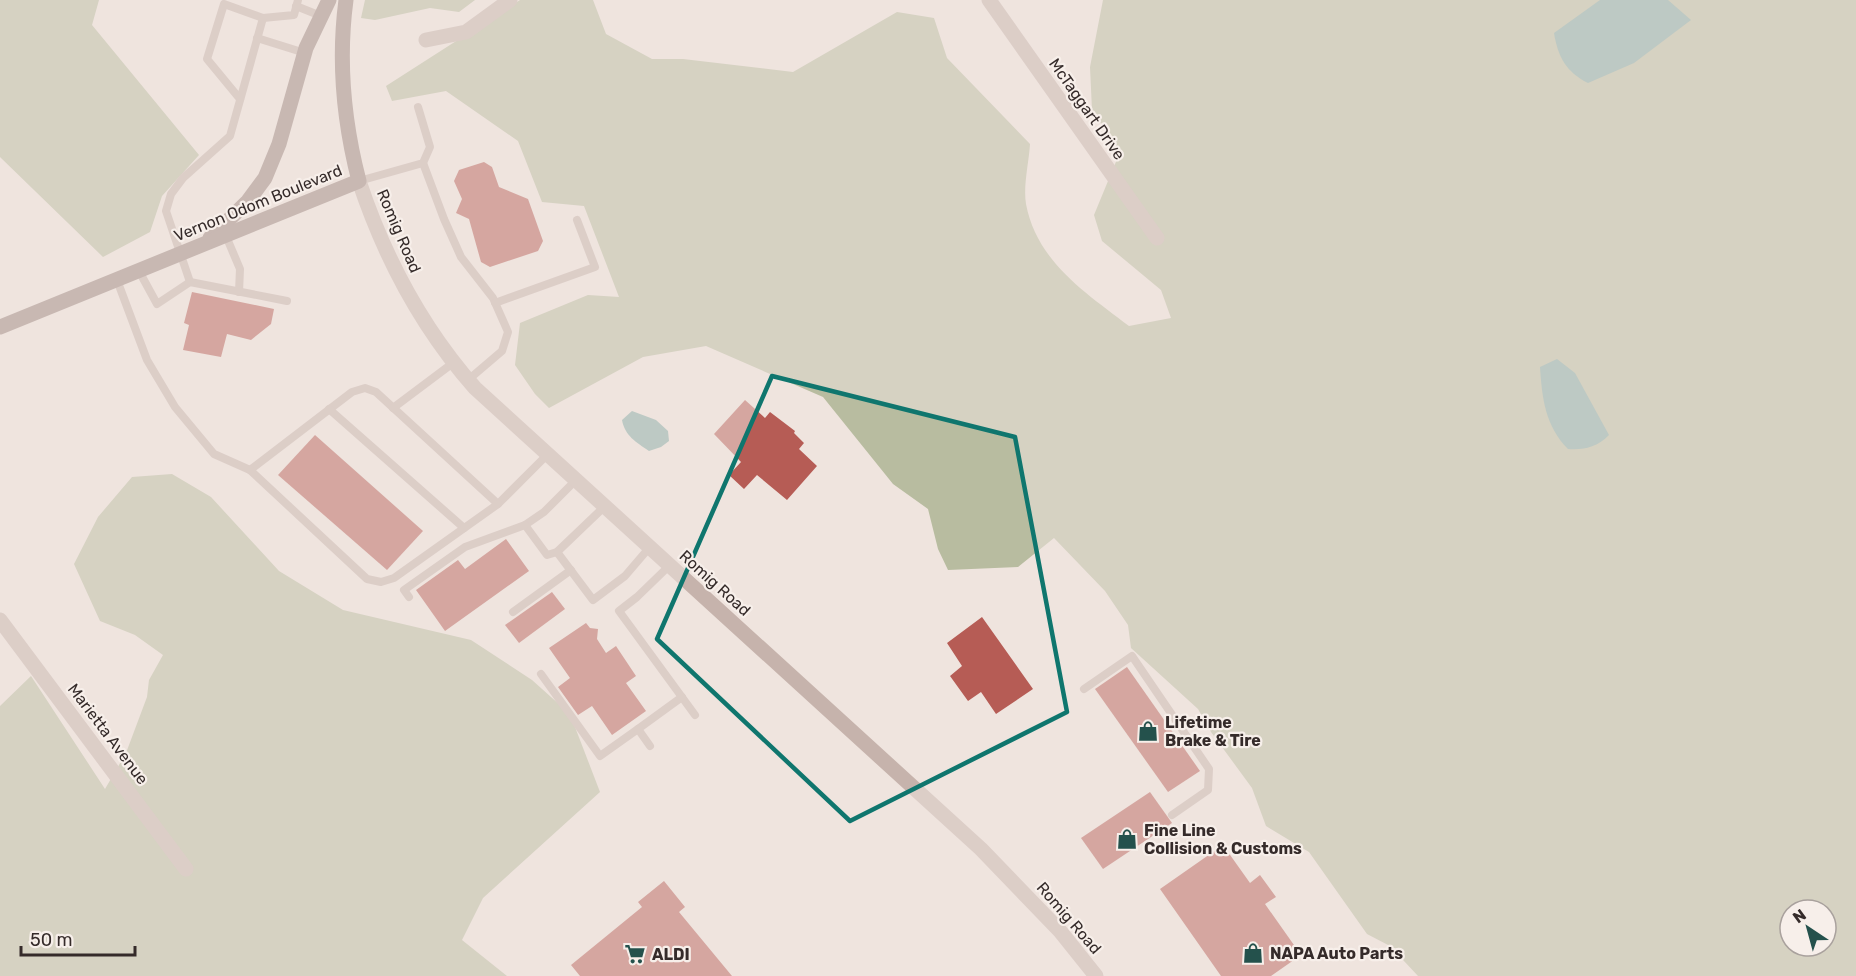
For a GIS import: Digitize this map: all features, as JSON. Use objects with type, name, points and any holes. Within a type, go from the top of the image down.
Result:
[{"type":"main road","points":[[203,244],[248,201],[265,178],[279,144],[305,53],[329,0]]},
{"type":"main road","name":"Vernon Odom Boulevard","points":[[0,327],[359,181],[346,112],[343,47],[346,0]]},
{"type":"street","points":[[426,40],[466,32],[510,0]]},
{"type":"street","name":"McTaggart Drive","points":[[989,0],[1156,238]]},
{"type":"street","name":"Romig Road","points":[[359,181],[382,243],[405,291],[453,363],[468,380],[575,481],[981,849],[1060,931],[1096,976]]},
{"type":"street","name":"Marietta Avenue","points":[[0,620],[186,869]]},
{"type":"lane","points":[[240,99],[207,59],[224,4],[263,18],[294,15],[297,3],[321,16]]},
{"type":"lane","points":[[190,282],[166,212],[171,194],[183,178],[230,136],[263,18]]},
{"type":"lane","points":[[258,38],[305,53]]},
{"type":"lane","points":[[418,107],[430,147],[423,162],[444,219],[462,257],[495,303],[508,332],[507,342],[502,351],[468,380]]},
{"type":"lane","points":[[359,181],[423,162]]},
{"type":"lane","points":[[495,303],[595,267],[577,220]]},
{"type":"lane","points":[[226,236],[240,268],[239,292]]},
{"type":"lane","points":[[139,270],[157,304],[190,282],[287,301]]},
{"type":"lane","points":[[117,280],[147,360],[175,407],[214,454],[250,470],[367,579],[381,582],[394,578],[498,504],[547,455]]},
{"type":"lane","points":[[393,408],[453,363]]},
{"type":"lane","points":[[250,470],[352,392],[364,388],[376,392],[498,504]]},
{"type":"lane","points":[[329,409],[464,528]]},
{"type":"lane","points":[[410,597],[404,590],[465,547],[525,525],[544,512],[575,481]]},
{"type":"lane","points":[[525,525],[547,555],[558,552],[604,507]]},
{"type":"lane","points":[[558,552],[593,600],[625,576],[650,548]]},
{"type":"lane","points":[[669,566],[619,611],[694,715]]},
{"type":"lane","points":[[513,612],[571,570]]},
{"type":"lane","points":[[1084,689],[1132,656],[1209,769],[1208,790],[1172,815]]},
{"type":"lane","points":[[541,674],[600,756],[682,697]]},
{"type":"lane","points":[[638,729],[650,746]]},
{"type":"highlighted area","points":[[772,376],[1015,437],[1067,712],[850,821],[657,639]]},
{"type":"green space","points":[[0,0],[99,0],[92,25],[199,155],[162,196],[150,232],[103,257],[0,157]]},
{"type":"green space","points":[[365,0],[475,0],[459,12],[430,8],[375,20],[361,18]]},
{"type":"green space","points":[[520,0],[593,0],[606,34],[652,59],[683,59],[793,72],[897,12],[934,18],[947,58],[1030,144],[1025,197],[1032,225],[1041,243],[1052,259],[1080,288],[1129,326],[1171,318],[1161,290],[1102,241],[1094,215],[1120,152],[1092,110],[1090,67],[1103,0],[1856,0],[1856,976],[1418,976],[1390,946],[1367,934],[1309,852],[1266,826],[1252,788],[1211,732],[1198,709],[1131,648],[1128,625],[1105,591],[1054,538],[1018,567],[948,570],[938,549],[928,509],[893,484],[823,397],[706,346],[643,357],[549,408],[535,394],[515,365],[520,323],[588,295],[619,297],[584,206],[542,202],[518,141],[446,91],[392,101],[386,86]]},
{"type":"green space","points":[[172,474],[211,497],[279,571],[343,610],[471,640],[532,680],[570,714],[600,792],[483,898],[462,940],[507,976],[0,976],[0,706],[31,676],[105,789],[126,753],[147,697],[149,680],[163,655],[135,635],[100,621],[74,564],[98,517],[132,477]]},
{"type":"water","points":[[1600,0],[1668,0],[1691,20],[1634,63],[1588,83],[1574,74],[1564,63],[1554,33]]},
{"type":"water","points":[[1557,359],[1575,373],[1609,435],[1595,445],[1568,449],[1554,431],[1546,411],[1540,367]]},
{"type":"water","points":[[632,411],[656,420],[668,431],[669,441],[649,451],[636,441],[628,434],[622,420]]},
{"type":"building","points":[[484,162],[492,167],[499,187],[528,199],[543,241],[538,251],[490,267],[481,262],[469,219],[456,213],[462,199],[454,181],[459,170]]},
{"type":"building","points":[[192,292],[274,309],[271,324],[251,340],[227,334],[221,357],[183,350],[189,325],[184,323]]},
{"type":"building","points":[[745,400],[765,418],[770,412],[795,431],[794,433],[804,443],[799,449],[817,466],[787,500],[757,475],[744,489],[729,475],[741,462],[714,434]]},
{"type":"building","points":[[315,435],[423,531],[387,570],[278,475]]},
{"type":"building","points":[[506,539],[529,571],[445,631],[416,590],[458,560],[465,569]]},
{"type":"building","points":[[552,592],[565,609],[519,643],[505,625]]},
{"type":"building","points":[[982,617],[1033,689],[996,714],[981,692],[968,701],[950,676],[962,666],[947,643]]},
{"type":"building","points":[[586,623],[590,628],[598,629],[597,639],[606,653],[616,646],[636,676],[626,683],[646,711],[612,735],[592,706],[578,715],[558,687],[570,678],[549,648]]},
{"type":"building","points":[[1127,667],[1200,771],[1168,792],[1095,689]]},
{"type":"building","points":[[1150,792],[1172,823],[1103,869],[1081,838]]},
{"type":"building","points":[[1223,845],[1250,883],[1260,875],[1276,897],[1265,904],[1301,955],[1271,976],[1221,976],[1160,889]]},
{"type":"building","points":[[664,881],[685,907],[679,912],[732,976],[580,976],[571,965],[642,907],[638,902]]},
{"type":"place","name":"Lifetime Brake & Tire","points":[[1148,731]]},
{"type":"place","name":"Fine Line Collision & Customs","points":[[1127,839]]},
{"type":"place","name":"NAPA Auto Parts","points":[[1253,953]]},
{"type":"place","name":"ALDI","points":[[635,954]]}]
